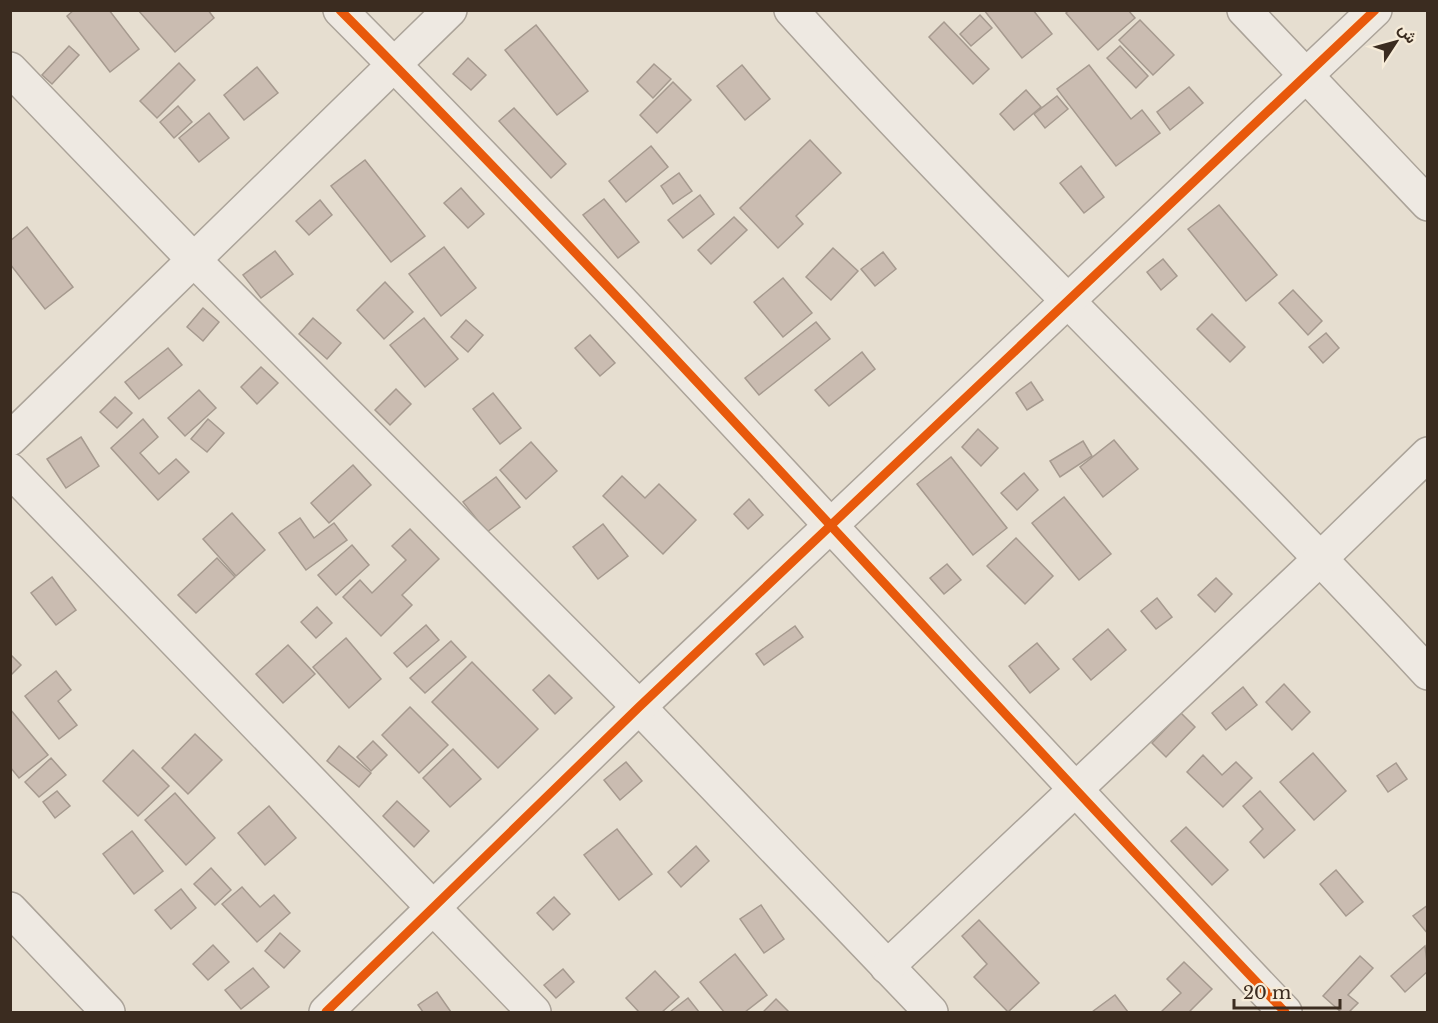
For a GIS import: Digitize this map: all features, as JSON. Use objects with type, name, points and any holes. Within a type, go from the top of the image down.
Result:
[{"type":"street","points":[[340,10],[830,525],[1074,791],[1285,1012]]},
{"type":"street","points":[[10,439],[450,10]]},
{"type":"street","points":[[791,10],[1067,299],[1321,558],[1428,673]]},
{"type":"street","points":[[1244,10],[1306,78],[1428,204]]},
{"type":"street","points":[[326,1012],[639,707],[1067,299],[1306,78],[1375,10]]},
{"type":"street","points":[[10,69],[194,260],[639,707],[931,1012]]},
{"type":"street","points":[[887,967],[1321,558],[1428,454]]},
{"type":"street","points":[[10,470],[534,1012]]},
{"type":"street","points":[[10,909],[108,1012]]},
{"type":"building","points":[[74,10],[109,10],[139,49],[110,72],[67,16]]},
{"type":"building","points":[[138,10],[208,10],[214,18],[175,52]]},
{"type":"building","points":[[984,10],[1033,10],[1052,34],[1022,58]]},
{"type":"building","points":[[1069,10],[1128,10],[1135,18],[1098,50],[1066,13]]},
{"type":"building","points":[[980,15],[992,28],[971,46],[960,34]]},
{"type":"building","points":[[1140,20],[1174,55],[1153,75],[1119,40]]},
{"type":"building","points":[[944,22],[989,69],[973,84],[929,37]]},
{"type":"building","points":[[536,25],[588,91],[557,115],[505,50]]},
{"type":"building","points":[[69,46],[79,55],[52,84],[42,75]]},
{"type":"building","points":[[1120,46],[1148,76],[1136,88],[1107,58]]},
{"type":"building","points":[[468,58],[486,75],[471,90],[453,74]]},
{"type":"building","points":[[179,63],[195,80],[157,118],[140,101]]},
{"type":"building","points":[[654,64],[671,79],[653,98],[637,82]]},
{"type":"building","points":[[742,65],[770,99],[745,120],[717,86]]},
{"type":"building","points":[[1089,65],[1131,119],[1142,110],[1160,133],[1116,166],[1057,89]]},
{"type":"building","points":[[257,67],[278,93],[244,120],[224,95]]},
{"type":"building","points":[[673,82],[691,100],[657,133],[640,115]]},
{"type":"building","points":[[1189,87],[1203,103],[1170,130],[1157,112]]},
{"type":"building","points":[[1026,90],[1041,107],[1014,130],[1000,114]]},
{"type":"building","points":[[1057,96],[1068,109],[1045,128],[1034,114]]},
{"type":"building","points":[[178,106],[192,122],[174,138],[160,122]]},
{"type":"building","points":[[514,108],[566,164],[551,178],[499,121]]},
{"type":"building","points":[[209,113],[229,138],[199,162],[179,138]]},
{"type":"building","points":[[810,140],[841,173],[796,216],[803,224],[778,248],[740,208]]},
{"type":"building","points":[[651,146],[668,167],[626,202],[609,181]]},
{"type":"building","points":[[365,160],[425,236],[391,262],[331,186]]},
{"type":"building","points":[[1081,166],[1104,197],[1084,213],[1060,183]]},
{"type":"building","points":[[679,173],[692,191],[673,204],[661,186]]},
{"type":"building","points":[[461,188],[484,214],[468,228],[444,203]]},
{"type":"building","points":[[700,195],[714,214],[683,238],[668,220]]},
{"type":"building","points":[[604,199],[639,242],[618,258],[583,215]]},
{"type":"building","points":[[320,200],[332,215],[309,235],[296,221]]},
{"type":"building","points":[[1219,205],[1277,275],[1246,301],[1188,229]]},
{"type":"building","points":[[734,217],[747,230],[711,264],[698,250]]},
{"type":"building","points":[[27,227],[73,287],[45,309],[10,264],[10,241]]},
{"type":"building","points":[[444,247],[476,288],[441,316],[409,274]]},
{"type":"building","points":[[833,248],[858,271],[831,300],[806,277]]},
{"type":"building","points":[[275,251],[293,274],[261,298],[243,275]]},
{"type":"building","points":[[883,252],[896,269],[875,286],[861,269]]},
{"type":"building","points":[[1163,259],[1177,276],[1161,290],[1147,272]]},
{"type":"building","points":[[783,278],[812,313],[783,337],[754,302]]},
{"type":"building","points":[[385,282],[413,312],[384,339],[357,310]]},
{"type":"building","points":[[1293,290],[1322,321],[1308,335],[1279,303]]},
{"type":"building","points":[[203,308],[219,322],[203,341],[187,327]]},
{"type":"building","points":[[1212,314],[1245,347],[1230,362],[1197,329]]},
{"type":"building","points":[[313,318],[341,343],[327,359],[299,334]]},
{"type":"building","points":[[424,318],[458,359],[425,387],[390,345]]},
{"type":"building","points":[[466,320],[483,335],[468,352],[451,337]]},
{"type":"building","points":[[816,322],[830,339],[759,395],[745,378]]},
{"type":"building","points":[[1326,333],[1339,348],[1323,363],[1309,347]]},
{"type":"building","points":[[590,335],[615,363],[600,376],[575,348]]},
{"type":"building","points":[[168,348],[182,365],[139,399],[125,382]]},
{"type":"building","points":[[862,352],[875,369],[829,406],[815,390]]},
{"type":"building","points":[[261,367],[278,383],[257,404],[241,387]]},
{"type":"building","points":[[1031,382],[1043,400],[1027,410],[1016,393]]},
{"type":"building","points":[[396,389],[411,404],[390,425],[375,410]]},
{"type":"building","points":[[199,390],[216,408],[185,436],[168,418]]},
{"type":"building","points":[[493,393],[521,428],[500,444],[473,409]]},
{"type":"building","points":[[115,397],[132,413],[117,428],[100,412]]},
{"type":"building","points":[[143,419],[158,437],[140,453],[159,474],[176,459],[189,472],[158,500],[111,448]]},
{"type":"building","points":[[208,419],[224,433],[207,452],[191,439]]},
{"type":"building","points":[[978,429],[998,448],[981,466],[962,447]]},
{"type":"building","points":[[81,437],[99,466],[66,488],[47,459]]},
{"type":"building","points":[[1114,440],[1138,469],[1103,497],[1080,467]]},
{"type":"building","points":[[1083,441],[1092,456],[1060,477],[1050,461]]},
{"type":"building","points":[[531,442],[557,471],[526,499],[500,470]]},
{"type":"building","points":[[951,457],[1007,528],[973,555],[917,484]]},
{"type":"building","points":[[353,465],[371,485],[329,523],[311,503]]},
{"type":"building","points":[[1024,473],[1038,490],[1017,510],[1001,493]]},
{"type":"building","points":[[622,476],[645,498],[659,484],[696,520],[663,554],[603,496]]},
{"type":"building","points":[[496,477],[520,507],[487,532],[463,502]]},
{"type":"building","points":[[1064,497],[1111,554],[1079,580],[1032,523]]},
{"type":"building","points":[[749,499],[763,515],[748,529],[734,514]]},
{"type":"building","points":[[232,513],[265,550],[236,576],[203,539]]},
{"type":"building","points":[[300,518],[314,538],[334,523],[347,540],[306,570],[279,533]]},
{"type":"building","points":[[603,524],[628,556],[598,579],[573,547]]},
{"type":"building","points":[[410,529],[439,559],[402,595],[412,605],[381,636],[343,597],[360,580],[372,593],[406,560],[392,546]]},
{"type":"building","points":[[1016,538],[1053,576],[1025,604],[987,566]]},
{"type":"building","points":[[352,545],[369,565],[336,595],[318,575]]},
{"type":"building","points":[[217,558],[235,577],[196,613],[178,595]]},
{"type":"building","points":[[947,564],[961,580],[944,594],[930,578]]},
{"type":"building","points":[[52,577],[76,610],[56,625],[31,593]]},
{"type":"building","points":[[1216,578],[1232,594],[1215,612],[1198,595]]},
{"type":"building","points":[[1157,598],[1172,617],[1156,629],[1141,611]]},
{"type":"building","points":[[317,607],[332,623],[316,638],[301,622]]},
{"type":"building","points":[[426,625],[439,640],[407,667],[394,653]]},
{"type":"building","points":[[795,626],[803,637],[764,665],[756,654]]},
{"type":"building","points":[[1108,629],[1126,650],[1091,680],[1073,659]]},
{"type":"building","points":[[346,638],[381,679],[349,708],[313,667]]},
{"type":"building","points":[[451,641],[466,657],[425,693],[410,678]]},
{"type":"building","points":[[1037,643],[1059,669],[1030,693],[1009,666]]},
{"type":"building","points":[[288,645],[315,674],[283,703],[256,674]]},
{"type":"building","points":[[10,654],[21,665],[10,676]]},
{"type":"building","points":[[472,662],[538,729],[498,768],[432,702]]},
{"type":"building","points":[[56,671],[71,690],[58,701],[77,725],[59,739],[25,696]]},
{"type":"building","points":[[549,675],[572,698],[555,714],[533,690]]},
{"type":"building","points":[[1284,684],[1310,712],[1292,730],[1266,702]]},
{"type":"building","points":[[1243,687],[1257,705],[1226,730],[1212,713]]},
{"type":"building","points":[[410,707],[448,745],[419,773],[382,735]]},
{"type":"building","points":[[10,709],[48,755],[19,778],[10,767]]},
{"type":"building","points":[[1181,713],[1195,727],[1166,757],[1152,743]]},
{"type":"building","points":[[195,734],[222,760],[188,794],[162,768]]},
{"type":"building","points":[[373,741],[387,755],[371,771],[357,757]]},
{"type":"building","points":[[339,746],[371,773],[359,787],[327,761]]},
{"type":"building","points":[[453,749],[481,779],[450,807],[423,778]]},
{"type":"building","points":[[133,750],[169,786],[138,816],[103,781]]},
{"type":"building","points":[[1313,753],[1346,791],[1314,820],[1280,782]]},
{"type":"building","points":[[1203,755],[1222,775],[1236,762],[1252,778],[1223,807],[1187,772]]},
{"type":"building","points":[[51,758],[66,775],[39,797],[25,782]]},
{"type":"building","points":[[626,762],[642,781],[620,800],[604,780]]},
{"type":"building","points":[[1396,763],[1407,779],[1388,792],[1377,776]]},
{"type":"building","points":[[57,791],[70,806],[55,818],[43,802]]},
{"type":"building","points":[[1260,791],[1295,830],[1264,858],[1250,842],[1263,829],[1243,806]]},
{"type":"building","points":[[175,793],[215,838],[186,865],[145,820]]},
{"type":"building","points":[[397,801],[429,831],[414,847],[383,816]]},
{"type":"building","points":[[269,806],[296,838],[265,865],[238,833]]},
{"type":"building","points":[[1186,827],[1228,870],[1212,885],[1171,841]]},
{"type":"building","points":[[617,829],[652,874],[619,900],[584,855]]},
{"type":"building","points":[[132,831],[163,871],[134,894],[103,854]]},
{"type":"building","points":[[696,846],[709,861],[681,887],[668,872]]},
{"type":"building","points":[[211,868],[231,890],[215,905],[194,884]]},
{"type":"building","points":[[1336,870],[1363,902],[1346,916],[1320,884]]},
{"type":"building","points":[[242,887],[260,907],[274,895],[290,913],[257,942],[222,904]]},
{"type":"building","points":[[181,889],[196,908],[171,929],[155,910]]},
{"type":"building","points":[[554,897],[570,914],[553,930],[537,913]]},
{"type":"building","points":[[761,905],[784,939],[764,953],[740,919]]},
{"type":"building","points":[[1428,905],[1428,934],[1413,916]]},
{"type":"building","points":[[979,920],[1039,983],[1008,1012],[974,977],[987,964],[962,936]]},
{"type":"building","points":[[280,933],[300,951],[284,968],[265,951]]},
{"type":"building","points":[[213,945],[229,962],[208,980],[193,964]]},
{"type":"building","points":[[1425,946],[1428,971],[1405,992],[1391,976]]},
{"type":"building","points":[[735,954],[767,995],[745,1012],[724,1012],[700,982]]},
{"type":"building","points":[[1360,956],[1373,968],[1348,995],[1358,1003],[1349,1012],[1341,1012],[1323,996]]},
{"type":"building","points":[[1184,962],[1212,989],[1189,1012],[1161,1012],[1181,993],[1167,979]]},
{"type":"building","points":[[253,968],[269,987],[241,1009],[225,990]]},
{"type":"building","points":[[563,969],[574,982],[556,998],[544,985]]},
{"type":"building","points":[[655,971],[679,997],[662,1012],[639,1012],[626,998]]},
{"type":"building","points":[[437,992],[451,1012],[423,1012],[418,1005]]},
{"type":"building","points":[[1115,995],[1128,1012],[1092,1012]]},
{"type":"building","points":[[688,998],[699,1012],[670,1012]]},
{"type":"building","points":[[776,999],[789,1012],[763,1012]]},
{"type":"cycle path","points":[[340,10],[580,257],[1285,1012]]},
{"type":"cycle path","points":[[326,1012],[639,707],[1375,10]]}]
